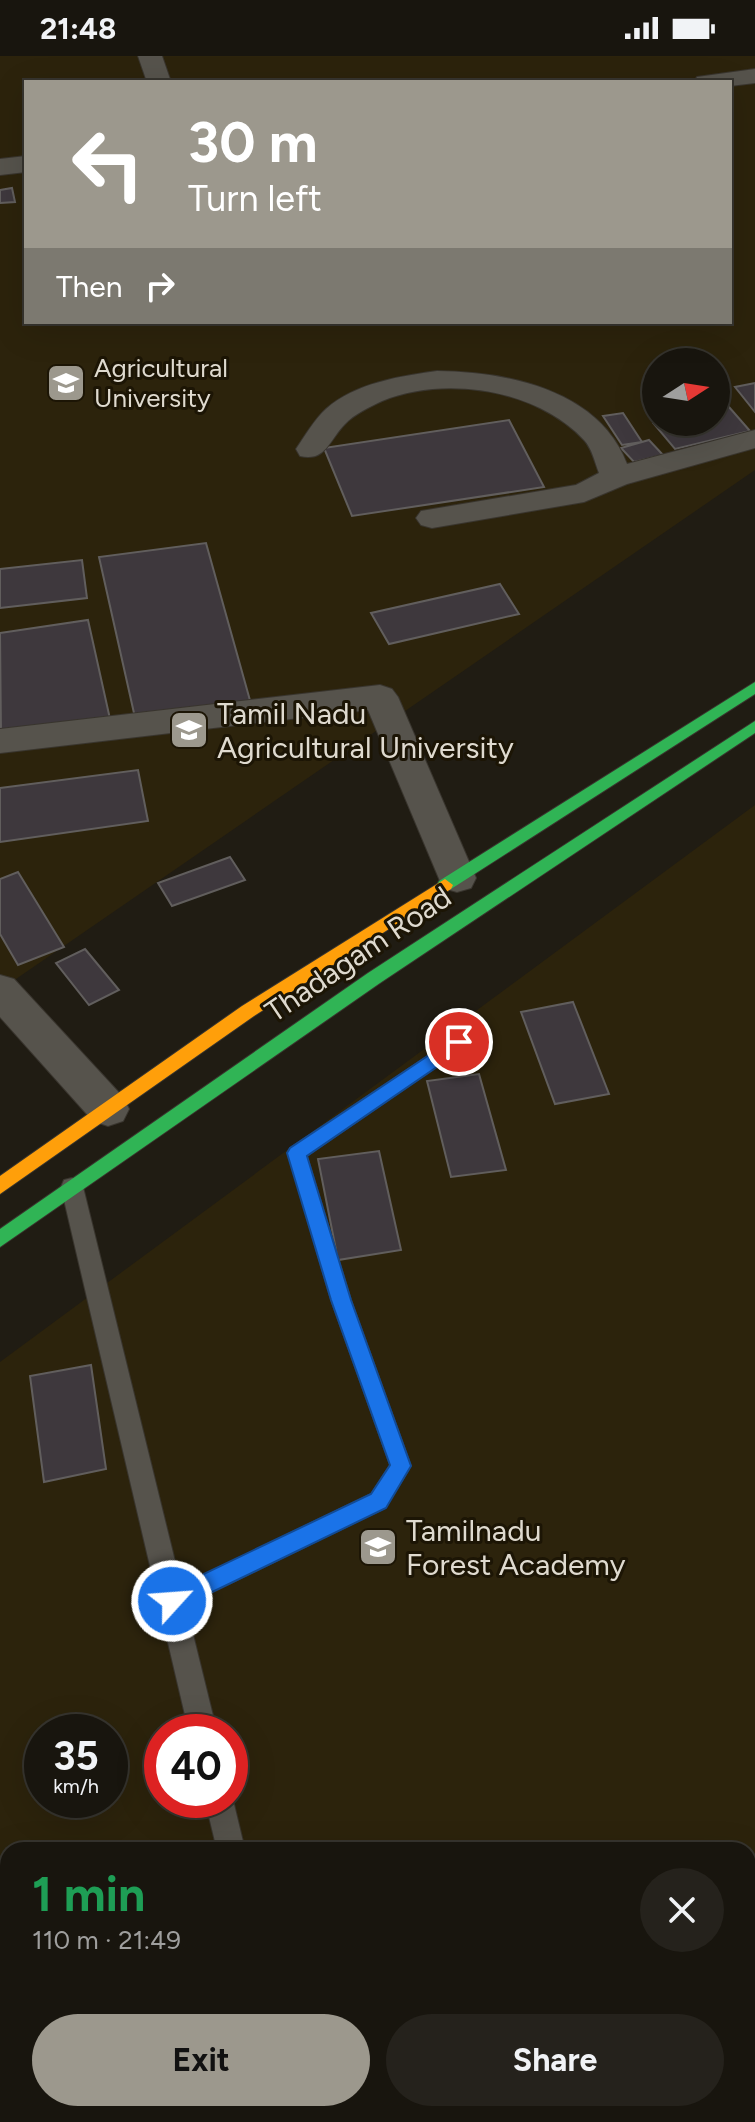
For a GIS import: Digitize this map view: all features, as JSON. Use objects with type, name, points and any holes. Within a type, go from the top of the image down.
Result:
[{"type":"main road","name":"Thadagam Road","points":[[0,1186],[248,1011],[755,687]]},
{"type":"main road","name":"Thadagam Road","points":[[0,1239],[249,1061],[533,869],[755,726]]},
{"type":"main road","points":[[172,1601],[378,1501],[401,1466],[318,1230],[297,1153],[459,1042]]},
{"type":"street","points":[[150,56],[158,80]]},
{"type":"street","points":[[722,80],[755,76]]},
{"type":"street","points":[[0,167],[24,164]]},
{"type":"street","points":[[311,449],[340,412],[392,387],[451,378],[524,391],[556,407],[597,434],[616,477]]},
{"type":"street","points":[[432,518],[584,493],[616,477],[755,439]]},
{"type":"street","points":[[0,741],[380,697],[457,878]]},
{"type":"street","points":[[0,990],[108,1109]]},
{"type":"lane","points":[[72,1187],[199,1714]]},
{"type":"lane","points":[[223,1818],[229,1842]]},
{"type":"shaded area","name":"Tamil Nadu Agricultural University","points":[[0,56],[755,56],[755,470],[0,990]]},
{"type":"shaded area","name":"Tamilnadu Forest Academy","points":[[755,805],[755,1842],[0,1842],[0,1362]]},
{"type":"building","points":[[12,188],[15,202],[0,203],[0,190]]},
{"type":"building","points":[[755,383],[755,412],[735,387]]},
{"type":"building","points":[[730,408],[750,431],[730,436]]},
{"type":"building","points":[[623,413],[642,442],[622,445],[603,416]]},
{"type":"building","points":[[509,420],[544,487],[352,516],[324,448]]},
{"type":"building","points":[[664,436],[729,436],[675,449]]},
{"type":"building","points":[[649,440],[663,455],[634,462],[621,448]]},
{"type":"building","points":[[206,543],[251,704],[136,722],[99,557]]},
{"type":"building","points":[[82,560],[87,598],[0,608],[0,569]]},
{"type":"building","points":[[500,584],[519,614],[389,644],[371,613]]},
{"type":"building","points":[[88,620],[110,719],[1,736],[0,633]]},
{"type":"building","points":[[138,770],[148,821],[0,842],[0,788]]},
{"type":"building","points":[[230,857],[245,880],[172,906],[158,883]]},
{"type":"building","points":[[18,872],[64,947],[18,965],[0,934],[0,879]]},
{"type":"building","points":[[85,949],[119,990],[89,1005],[56,963]]},
{"type":"building","points":[[573,1002],[609,1094],[555,1104],[521,1012]]},
{"type":"building","points":[[479,1074],[506,1170],[451,1177],[427,1081]]},
{"type":"building","points":[[379,1151],[401,1250],[338,1260],[318,1159]]},
{"type":"building","points":[[91,1365],[106,1469],[44,1482],[30,1376]]},
{"type":"traffic: fast","points":[[445,885],[755,687]]},
{"type":"traffic: fast","points":[[0,1239],[374,978],[755,726]]},
{"type":"traffic: fast","points":[[172,1601],[378,1501],[401,1466],[341,1300],[297,1153],[459,1042]]},
{"type":"traffic: slow","points":[[0,1186],[248,1011],[445,885]]},
{"type":"place","name":"Agricultural University","points":[[66,383]]},
{"type":"place","name":"Tamil Nadu Agricultural University","points":[[189,730]]},
{"type":"place","name":"Tamilnadu Forest Academy","points":[[378,1547]]},
{"type":"route","points":[[172,1601],[378,1501],[401,1466],[313,1216],[297,1153],[459,1042]]}]
